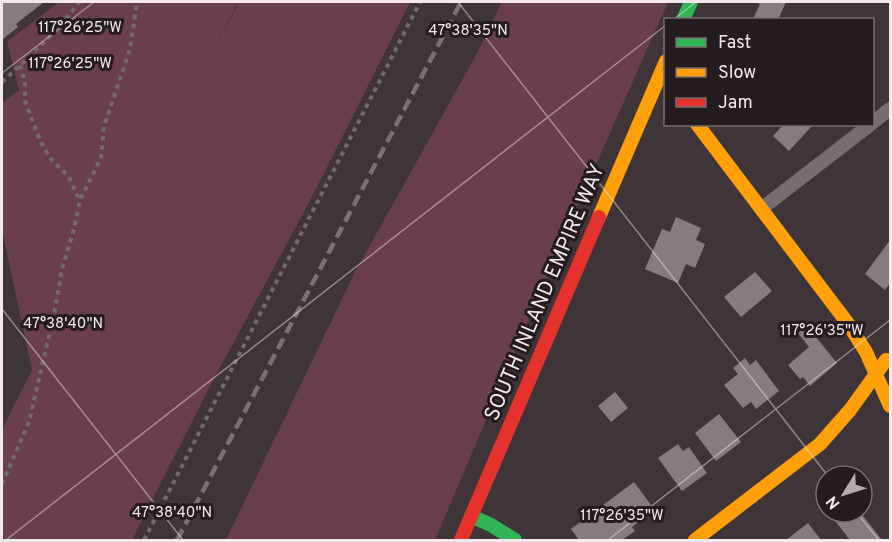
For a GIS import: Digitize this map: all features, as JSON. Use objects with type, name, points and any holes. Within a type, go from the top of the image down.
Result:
[{"type":"street","points":[[684,18],[691,2]]},
{"type":"street","name":"SOUTH INLAND EMPIRE WAY","points":[[461,540],[664,66]]},
{"type":"street","points":[[699,126],[849,325],[866,352],[891,406]]},
{"type":"street","points":[[695,540],[820,444],[850,410],[891,353]]},
{"type":"street","points":[[471,516],[499,529],[515,540]]},
{"type":"lane","points":[[874,122],[891,109]]},
{"type":"lane","points":[[761,209],[869,126]]},
{"type":"path","points":[[2,82],[67,18],[79,2]]},
{"type":"path","points":[[2,484],[29,422],[54,315],[62,269],[80,200],[101,158],[104,126],[130,49],[137,2]]},
{"type":"path","points":[[144,540],[420,2]]},
{"type":"path","points":[[20,65],[25,82],[25,101],[40,140],[50,158],[69,177],[80,200]]},
{"type":"shaded area","points":[[59,2],[238,2],[205,66],[239,2],[410,2],[314,193],[208,390],[132,540],[2,540],[2,429],[32,370],[2,230],[2,103],[19,90],[7,42]]},
{"type":"shaded area","points":[[502,2],[668,2],[564,237],[435,540],[226,540],[354,274],[476,55]]},
{"type":"building","points":[[2,2],[44,2],[16,24],[18,27],[2,40]]},
{"type":"building","points":[[754,2],[786,2],[779,18],[753,18],[760,4]]},
{"type":"building","points":[[782,126],[811,127],[789,151],[773,136]]},
{"type":"building","points":[[676,217],[701,228],[696,240],[705,244],[695,268],[686,264],[678,283],[645,269],[662,229],[670,232]]},
{"type":"building","points":[[890,240],[890,283],[885,290],[865,274]]},
{"type":"building","points":[[755,272],[772,291],[741,317],[724,297]]},
{"type":"building","points":[[807,326],[837,363],[810,386],[803,377],[800,379],[788,365],[809,347],[798,333]]},
{"type":"building","points":[[745,358],[750,365],[756,360],[779,391],[756,409],[751,402],[743,408],[724,385],[738,374],[733,368]]},
{"type":"building","points":[[615,392],[628,408],[611,422],[598,406]]},
{"type":"building","points":[[719,414],[741,442],[716,461],[695,433]]},
{"type":"building","points":[[678,444],[683,451],[689,447],[707,473],[682,491],[658,458]]},
{"type":"building","points":[[634,482],[654,509],[632,527],[635,531],[622,540],[579,540],[571,529]]},
{"type":"building","points":[[808,523],[821,540],[786,540]]},
{"type":"building","points":[[837,524],[869,524],[882,540],[850,540]]},
{"type":"railway","points":[[177,540],[461,2]]},
{"type":"traffic: fast","points":[[684,18],[691,2]]},
{"type":"traffic: fast","points":[[471,516],[515,540]]},
{"type":"traffic: slow","points":[[599,217],[664,66]]},
{"type":"traffic: slow","points":[[699,126],[849,325],[866,352],[890,406]]},
{"type":"traffic: slow","points":[[695,540],[820,444],[850,410],[886,360]]},
{"type":"traffic: jam","points":[[461,540],[599,217]]}]
